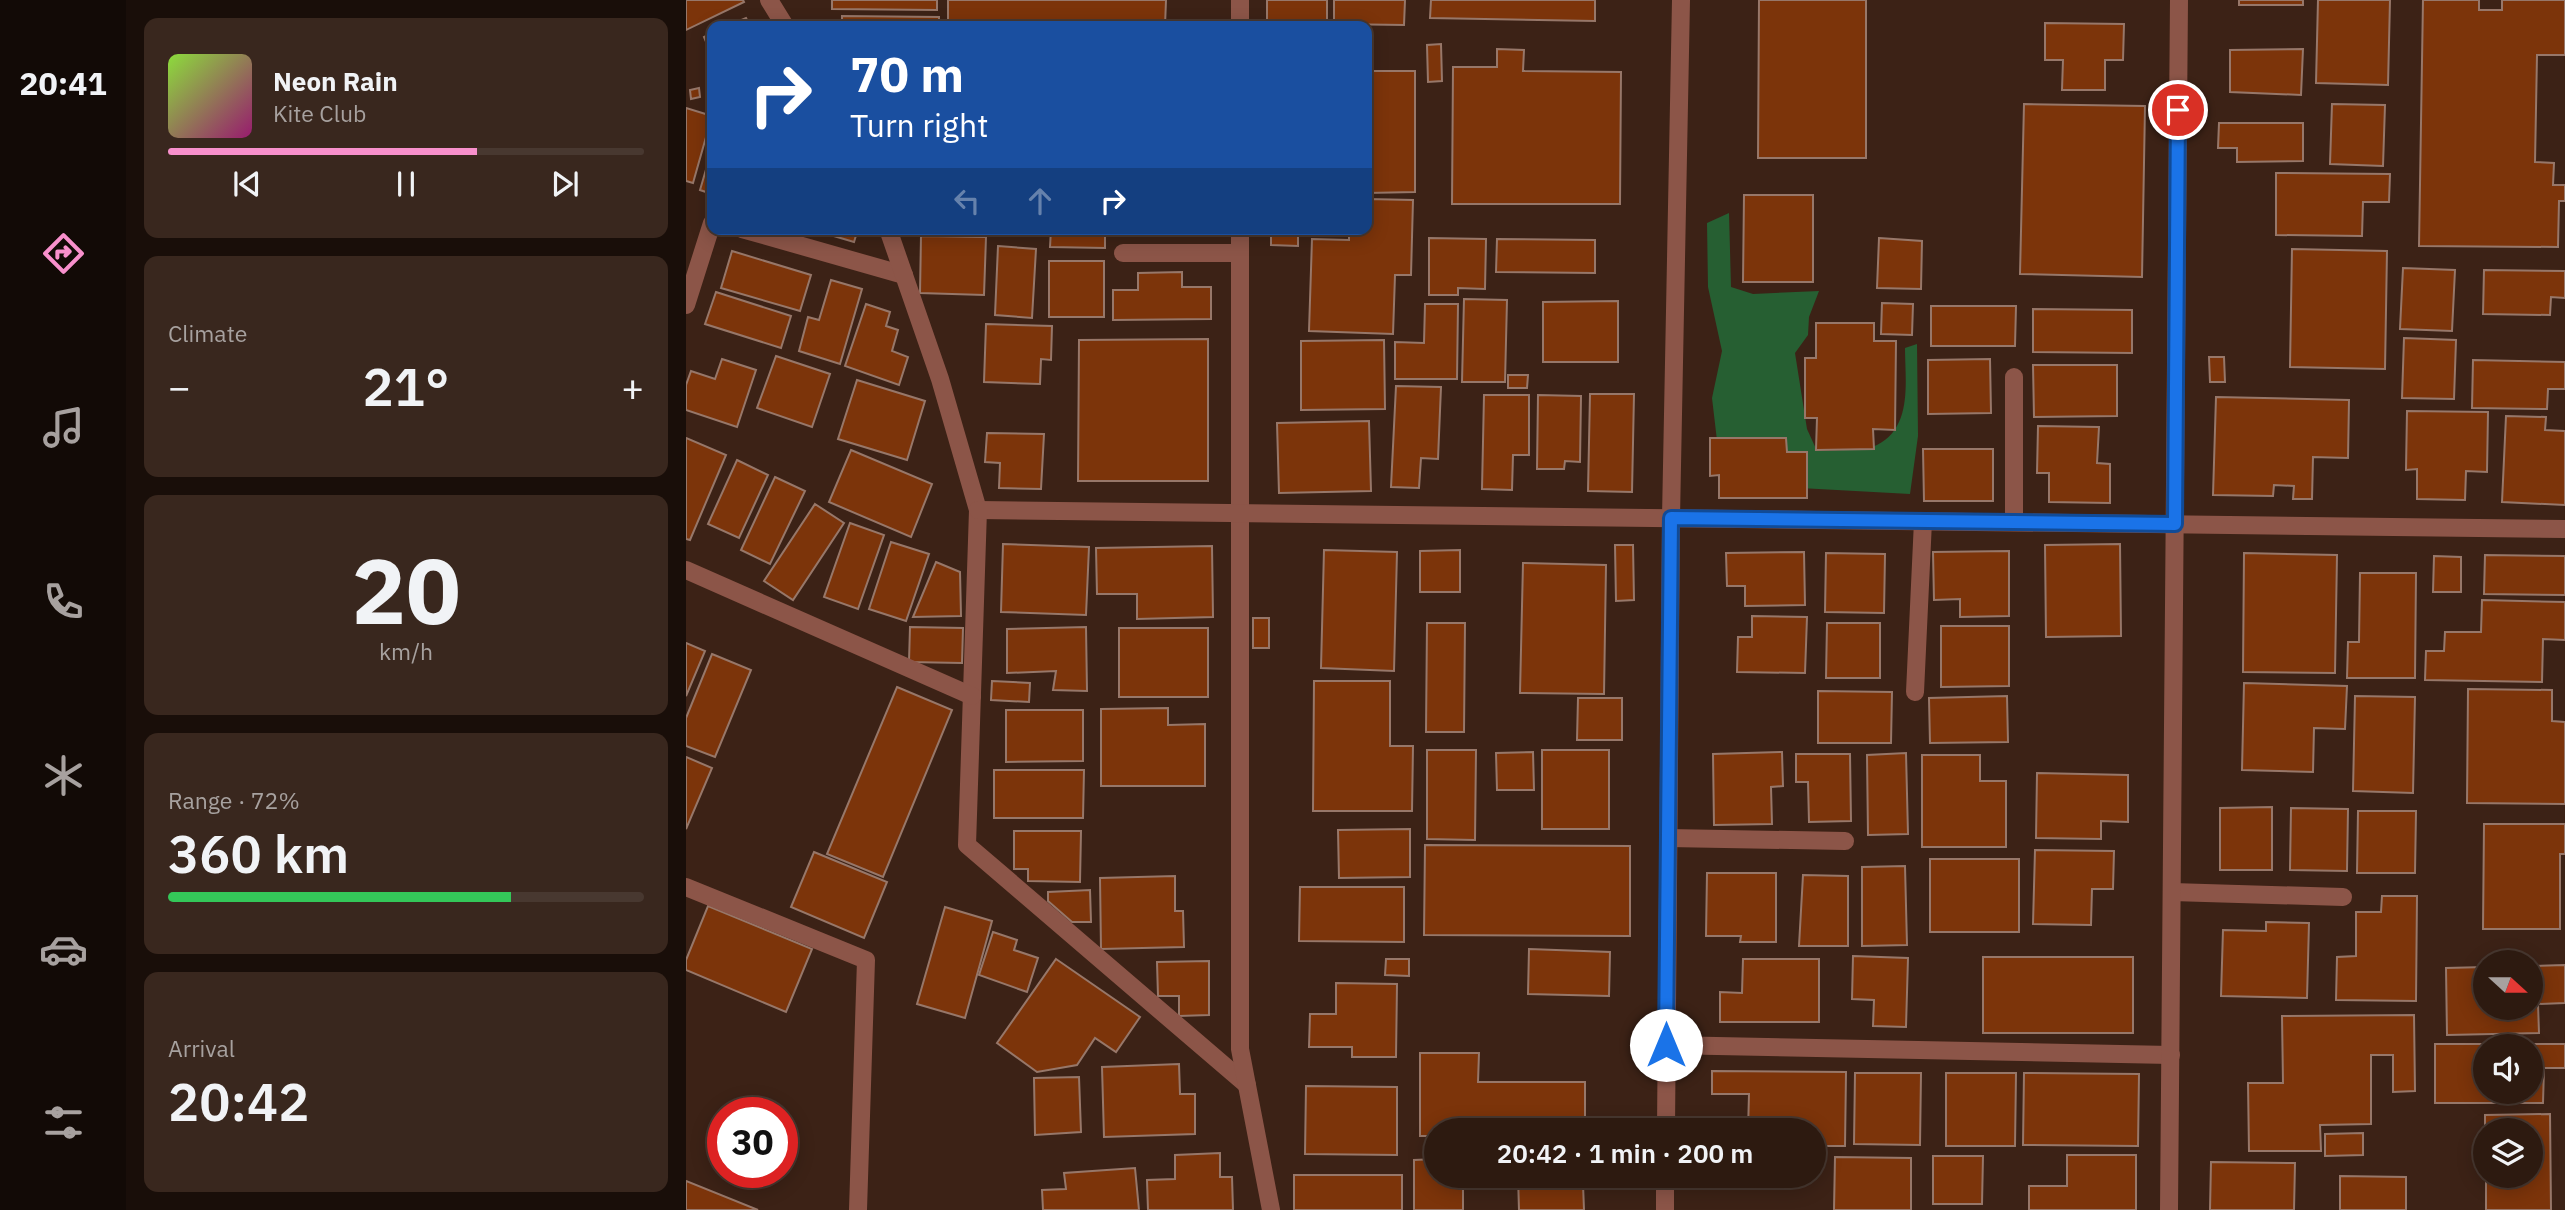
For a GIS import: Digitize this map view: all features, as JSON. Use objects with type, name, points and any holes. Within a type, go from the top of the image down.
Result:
[{"type":"street","points":[[769,0],[782,21]]},
{"type":"street","points":[[1240,0],[1240,21]]},
{"type":"street","points":[[1665,1118],[1671,518],[1681,0]]},
{"type":"street","points":[[2169,1210],[2179,0]]},
{"type":"street","points":[[686,304],[708,235]]},
{"type":"street","points":[[763,235],[904,275]]},
{"type":"street","points":[[890,235],[978,510],[967,845],[1247,1085]]},
{"type":"street","points":[[1240,235],[1240,1049],[1270,1210]]},
{"type":"street","points":[[1123,253],[1240,253]]},
{"type":"street","points":[[2014,377],[2014,522]]},
{"type":"street","points":[[978,510],[2565,528]]},
{"type":"street","points":[[1915,692],[1923,521]]},
{"type":"street","points":[[686,570],[972,696]]},
{"type":"street","points":[[1668,838],[1845,841]]},
{"type":"street","points":[[686,887],[866,960],[858,1210]]},
{"type":"street","points":[[2172,892],[2343,897]]},
{"type":"street","points":[[1666,1045],[2171,1055]]},
{"type":"street","points":[[1665,1188],[1665,1210]]},
{"type":"green space","points":[[1729,213],[1731,287],[1753,294],[1819,291],[1809,317],[1808,335],[1795,353],[1807,429],[1817,451],[1865,448],[1877,445],[1889,437],[1902,415],[1906,388],[1905,348],[1917,344],[1918,436],[1910,494],[1800,488],[1718,449],[1712,398],[1722,351],[1708,287],[1707,223]]},
{"type":"building","points":[[686,0],[743,0],[744,2],[686,30]]},
{"type":"building","points":[[832,0],[937,0],[937,10],[832,9]]},
{"type":"building","points":[[948,0],[1166,0],[1165,21],[948,21]]},
{"type":"building","points":[[1267,0],[1327,0],[1327,21],[1267,21]]},
{"type":"building","points":[[1334,0],[1405,0],[1404,25],[1372,25],[1372,21],[1334,21]]},
{"type":"building","points":[[1431,0],[1595,0],[1595,21],[1430,18]]},
{"type":"building","points":[[1759,0],[1866,0],[1866,158],[1758,158]]},
{"type":"building","points":[[2239,0],[2303,0],[2303,5],[2239,5]]},
{"type":"building","points":[[2318,0],[2390,0],[2388,85],[2316,83]]},
{"type":"building","points":[[2423,0],[2479,0],[2479,10],[2502,10],[2502,0],[2565,0],[2565,55],[2537,55],[2535,162],[2554,163],[2553,185],[2565,185],[2565,201],[2559,201],[2558,247],[2419,246]]},
{"type":"building","points":[[842,16],[939,17],[939,21],[842,21]]},
{"type":"building","points":[[2045,23],[2124,24],[2123,60],[2105,60],[2105,90],[2062,90],[2063,60],[2045,60]]},
{"type":"building","points":[[1441,44],[1442,81],[1428,82],[1427,45]]},
{"type":"building","points":[[1497,49],[1524,50],[1523,71],[1621,72],[1620,204],[1452,204],[1453,67],[1497,67]]},
{"type":"building","points":[[2303,49],[2301,95],[2230,92],[2230,50]]},
{"type":"building","points":[[1372,71],[1415,71],[1415,192],[1372,193]]},
{"type":"building","points":[[699,88],[700,97],[691,99],[690,90]]},
{"type":"building","points":[[2024,104],[2145,106],[2142,277],[2020,274]]},
{"type":"building","points":[[2332,104],[2385,105],[2383,166],[2330,164]]},
{"type":"building","points":[[686,108],[707,114],[707,134],[693,183],[686,181]]},
{"type":"building","points":[[2219,123],[2303,123],[2303,161],[2237,162],[2237,148],[2218,148]]},
{"type":"building","points":[[707,166],[707,192],[700,190]]},
{"type":"building","points":[[2276,173],[2390,174],[2389,202],[2363,202],[2362,236],[2276,235]]},
{"type":"building","points":[[1744,195],[1813,195],[1813,282],[1743,282]]},
{"type":"building","points":[[1372,199],[1413,200],[1411,275],[1395,275],[1393,334],[1309,331],[1312,239],[1349,240],[1349,235],[1372,235]]},
{"type":"building","points":[[830,235],[856,235],[854,242]]},
{"type":"building","points":[[1051,235],[1105,235],[1105,248],[1050,247]]},
{"type":"building","points":[[1271,235],[1298,235],[1298,246],[1271,245]]},
{"type":"building","points":[[921,236],[986,237],[984,295],[920,293]]},
{"type":"building","points":[[1429,238],[1486,239],[1485,289],[1458,288],[1458,295],[1429,295]]},
{"type":"building","points":[[1879,238],[1922,241],[1921,289],[1877,288]]},
{"type":"building","points":[[1497,239],[1595,240],[1595,273],[1496,272]]},
{"type":"building","points":[[998,246],[1036,249],[1032,318],[995,315]]},
{"type":"building","points":[[2292,249],[2387,251],[2385,369],[2290,367]]},
{"type":"building","points":[[732,251],[811,275],[800,311],[721,288]]},
{"type":"building","points":[[1049,261],[1104,261],[1104,317],[1049,317]]},
{"type":"building","points":[[2403,268],[2455,270],[2452,331],[2400,329]]},
{"type":"building","points":[[2484,270],[2565,271],[2565,298],[2551,297],[2550,315],[2483,314]]},
{"type":"building","points":[[1182,272],[1182,287],[1211,287],[1211,319],[1113,320],[1113,290],[1138,290],[1138,273]]},
{"type":"building","points":[[831,280],[862,289],[840,364],[799,351],[808,317],[819,320]]},
{"type":"building","points":[[716,292],[791,316],[781,348],[705,324]]},
{"type":"building","points":[[1464,299],[1507,300],[1505,382],[1462,382]]},
{"type":"building","points":[[1618,301],[1618,362],[1543,362],[1543,302]]},
{"type":"building","points":[[1882,303],[1913,304],[1912,335],[1881,334]]},
{"type":"building","points":[[866,304],[890,312],[886,326],[898,330],[892,351],[908,357],[899,385],[845,366]]},
{"type":"building","points":[[1425,304],[1458,304],[1457,379],[1395,379],[1395,342],[1424,343]]},
{"type":"building","points":[[1931,306],[2016,306],[2015,346],[1931,346]]},
{"type":"building","points":[[2033,309],[2132,310],[2132,353],[2033,352]]},
{"type":"building","points":[[1816,323],[1874,323],[1874,341],[1896,341],[1895,430],[1873,429],[1874,449],[1816,450],[1817,418],[1805,418],[1805,358],[1816,358]]},
{"type":"building","points":[[986,324],[1052,326],[1051,360],[1041,359],[1040,384],[984,382]]},
{"type":"building","points":[[2404,338],[2456,340],[2454,399],[2402,398]]},
{"type":"building","points":[[1208,339],[1208,481],[1078,481],[1079,340]]},
{"type":"building","points":[[1384,340],[1385,409],[1301,410],[1301,341]]},
{"type":"building","points":[[776,356],[830,374],[812,427],[757,408]]},
{"type":"building","points":[[2209,357],[2224,357],[2225,382],[2210,382]]},
{"type":"building","points":[[722,359],[756,370],[737,427],[686,410],[686,385],[691,371],[715,379]]},
{"type":"building","points":[[1990,359],[1991,413],[1928,414],[1928,360]]},
{"type":"building","points":[[2473,360],[2565,362],[2565,389],[2548,389],[2547,409],[2472,408]]},
{"type":"building","points":[[2033,365],[2117,365],[2117,416],[2034,417]]},
{"type":"building","points":[[1508,375],[1528,375],[1527,388],[1508,388]]},
{"type":"building","points":[[857,380],[925,401],[907,460],[838,439]]},
{"type":"building","points":[[1396,386],[1441,387],[1438,459],[1421,458],[1419,488],[1391,487]]},
{"type":"building","points":[[1590,394],[1634,394],[1632,492],[1588,491]]},
{"type":"building","points":[[1484,395],[1529,395],[1529,455],[1513,455],[1512,490],[1482,489]]},
{"type":"building","points":[[1538,395],[1581,396],[1580,462],[1565,461],[1564,469],[1537,469]]},
{"type":"building","points":[[2216,397],[2349,400],[2348,458],[2313,457],[2312,499],[2293,499],[2294,486],[2274,485],[2273,496],[2213,495]]},
{"type":"building","points":[[2407,411],[2488,412],[2487,472],[2466,471],[2465,500],[2417,499],[2417,469],[2406,470]]},
{"type":"building","points":[[2506,416],[2546,417],[2545,430],[2565,431],[2565,505],[2502,502]]},
{"type":"building","points":[[1369,421],[1371,491],[1279,493],[1277,423]]},
{"type":"building","points":[[2038,426],[2099,427],[2097,463],[2110,464],[2110,503],[2049,502],[2049,473],[2037,473]]},
{"type":"building","points":[[987,433],[1044,434],[1041,489],[999,488],[1000,463],[985,462]]},
{"type":"building","points":[[686,438],[726,455],[690,540],[686,539]]},
{"type":"building","points":[[1710,438],[1786,438],[1787,452],[1807,452],[1807,498],[1719,498],[1719,475],[1710,476]]},
{"type":"building","points":[[1923,449],[1993,449],[1993,501],[1924,501]]},
{"type":"building","points":[[851,450],[932,484],[911,537],[829,502]]},
{"type":"building","points":[[737,460],[768,475],[739,538],[708,524]]},
{"type":"building","points":[[775,477],[805,491],[770,564],[741,550]]},
{"type":"building","points":[[815,504],[844,523],[793,600],[764,581]]},
{"type":"building","points":[[850,523],[884,535],[858,609],[824,597]]},
{"type":"building","points":[[891,542],[929,554],[906,621],[869,609]]},
{"type":"building","points":[[1003,544],[1089,547],[1086,615],[1001,612]]},
{"type":"building","points":[[2120,544],[2121,636],[2046,637],[2045,545]]},
{"type":"building","points":[[1615,545],[1633,545],[1634,600],[1616,601]]},
{"type":"building","points":[[1212,546],[1213,617],[1137,619],[1137,594],[1097,594],[1096,548]]},
{"type":"building","points":[[1324,550],[1397,552],[1394,671],[1321,668]]},
{"type":"building","points":[[1460,550],[1460,592],[1420,592],[1420,551]]},
{"type":"building","points":[[2009,551],[2009,616],[1960,617],[1960,599],[1934,600],[1933,552]]},
{"type":"building","points":[[1804,552],[1805,605],[1745,606],[1745,586],[1727,586],[1726,553]]},
{"type":"building","points":[[1826,553],[1885,554],[1884,613],[1825,612]]},
{"type":"building","points":[[2244,553],[2337,555],[2335,673],[2243,672]]},
{"type":"building","points":[[2485,555],[2565,556],[2565,595],[2484,594]]},
{"type":"building","points":[[2434,556],[2461,557],[2461,592],[2433,592]]},
{"type":"building","points":[[936,562],[960,572],[961,616],[913,617]]},
{"type":"building","points":[[1523,563],[1606,565],[1604,694],[1520,693]]},
{"type":"building","points":[[2360,573],[2416,573],[2415,678],[2347,678],[2348,642],[2359,642]]},
{"type":"building","points":[[2482,600],[2565,602],[2565,640],[2543,639],[2542,682],[2425,680],[2426,651],[2444,651],[2445,632],[2481,632]]},
{"type":"building","points":[[1752,616],[1807,617],[1805,673],[1737,672],[1738,637],[1752,637]]},
{"type":"building","points":[[1253,618],[1269,618],[1269,648],[1253,648]]},
{"type":"building","points":[[1427,623],[1465,623],[1464,732],[1426,732]]},
{"type":"building","points":[[1827,623],[1880,623],[1880,678],[1826,678]]},
{"type":"building","points":[[1941,626],[2009,626],[2009,686],[1941,687]]},
{"type":"building","points":[[910,627],[963,628],[962,663],[909,662]]},
{"type":"building","points":[[1086,627],[1087,691],[1053,690],[1056,671],[1007,673],[1007,629]]},
{"type":"building","points":[[1119,628],[1208,628],[1208,697],[1119,697]]},
{"type":"building","points":[[686,643],[705,651],[686,696]]},
{"type":"building","points":[[712,654],[751,670],[715,757],[686,746],[686,718]]},
{"type":"building","points":[[992,681],[1030,683],[1029,702],[991,700]]},
{"type":"building","points":[[1314,681],[1390,681],[1390,746],[1413,746],[1412,811],[1313,811]]},
{"type":"building","points":[[2244,683],[2347,686],[2345,729],[2314,728],[2313,772],[2242,770]]},
{"type":"building","points":[[897,687],[952,710],[883,877],[827,854]]},
{"type":"building","points":[[2468,689],[2552,690],[2552,721],[2565,722],[2565,804],[2467,803]]},
{"type":"building","points":[[1818,691],[1892,692],[1891,743],[1818,743]]},
{"type":"building","points":[[2007,696],[2008,742],[1930,743],[1929,698]]},
{"type":"building","points":[[2355,696],[2415,697],[2413,793],[2353,791]]},
{"type":"building","points":[[1578,698],[1622,698],[1622,740],[1577,740]]},
{"type":"building","points":[[1168,708],[1168,725],[1205,724],[1205,786],[1101,786],[1101,709]]},
{"type":"building","points":[[1006,710],[1083,710],[1083,761],[1006,762]]},
{"type":"building","points":[[1427,750],[1476,750],[1475,840],[1427,839]]},
{"type":"building","points":[[1542,750],[1609,750],[1609,829],[1542,829]]},
{"type":"building","points":[[1533,752],[1534,790],[1497,790],[1496,753]]},
{"type":"building","points":[[1782,752],[1783,786],[1771,787],[1772,824],[1714,825],[1713,754]]},
{"type":"building","points":[[1906,753],[1908,834],[1868,835],[1867,755]]},
{"type":"building","points":[[1796,754],[1850,754],[1851,821],[1809,822],[1808,782],[1796,782]]},
{"type":"building","points":[[1922,755],[1980,755],[1980,781],[2006,781],[2006,847],[1922,847]]},
{"type":"building","points":[[686,757],[712,768],[686,829]]},
{"type":"building","points":[[994,770],[1084,770],[1083,818],[994,818]]},
{"type":"building","points":[[2037,773],[2128,775],[2128,822],[2101,821],[2101,839],[2036,838]]},
{"type":"building","points":[[2272,807],[2272,870],[2220,870],[2220,808]]},
{"type":"building","points":[[2291,808],[2348,809],[2347,871],[2290,870]]},
{"type":"building","points":[[2358,811],[2416,811],[2415,873],[2357,873]]},
{"type":"building","points":[[2484,824],[2565,824],[2565,854],[2560,854],[2560,929],[2483,929]]},
{"type":"building","points":[[1410,829],[1410,877],[1339,878],[1338,830]]},
{"type":"building","points":[[1014,831],[1081,831],[1080,882],[1028,881],[1028,869],[1014,869]]},
{"type":"building","points":[[1425,845],[1630,846],[1630,936],[1424,935]]},
{"type":"building","points":[[2035,850],[2114,851],[2113,889],[2092,889],[2091,925],[2033,924]]},
{"type":"building","points":[[814,852],[887,882],[864,938],[791,907]]},
{"type":"building","points":[[1930,859],[2019,859],[2019,932],[1930,932]]},
{"type":"building","points":[[1905,866],[1907,945],[1862,946],[1862,867]]},
{"type":"building","points":[[1707,873],[1776,873],[1776,942],[1740,942],[1741,936],[1706,936]]},
{"type":"building","points":[[1803,875],[1848,876],[1848,946],[1799,946]]},
{"type":"building","points":[[1175,876],[1175,911],[1183,911],[1184,947],[1101,949],[1100,878]]},
{"type":"building","points":[[1300,887],[1404,887],[1404,942],[1299,941]]},
{"type":"building","points":[[1090,890],[1091,922],[1072,922],[1048,901],[1048,892]]},
{"type":"building","points":[[2382,896],[2417,896],[2416,1001],[2336,1000],[2337,957],[2356,956],[2356,912],[2381,912]]},
{"type":"building","points":[[708,906],[812,949],[786,1012],[686,970],[686,960]]},
{"type":"building","points":[[945,907],[992,921],[965,1018],[917,1004]]},
{"type":"building","points":[[2266,922],[2309,923],[2307,998],[2221,996],[2223,930],[2266,931]]},
{"type":"building","points":[[993,932],[1017,940],[1014,950],[1038,958],[1027,992],[979,975]]},
{"type":"building","points":[[1529,949],[1610,952],[1609,996],[1528,994]]},
{"type":"building","points":[[1853,956],[1908,958],[1906,1027],[1873,1026],[1874,1000],[1852,999]]},
{"type":"building","points":[[1983,957],[2133,957],[2133,1033],[1983,1033]]},
{"type":"building","points":[[1056,959],[1140,1017],[1116,1052],[1095,1038],[1077,1065],[1037,1072],[997,1043]]},
{"type":"building","points":[[1386,959],[1409,959],[1409,976],[1385,975]]},
{"type":"building","points":[[1743,959],[1819,959],[1819,1022],[1720,1022],[1720,992],[1742,993]]},
{"type":"building","points":[[1209,961],[1209,1015],[1179,1016],[1179,996],[1158,996],[1157,962]]},
{"type":"building","points":[[2565,965],[2565,1003],[2543,1004],[2543,966]]},
{"type":"building","points":[[2473,967],[2473,1020],[2539,1020],[2539,1033],[2447,1035],[2446,968]]},
{"type":"building","points":[[1336,983],[1397,984],[1396,1057],[1352,1057],[1352,1047],[1309,1047],[1310,1014],[1336,1014]]},
{"type":"building","points":[[2414,1015],[2415,1091],[2393,1092],[2393,1055],[2371,1055],[2371,1124],[2320,1125],[2321,1151],[2249,1151],[2248,1083],[2283,1083],[2282,1016]]},
{"type":"building","points":[[2435,1044],[2473,1044],[2473,1103],[2435,1103]]},
{"type":"building","points":[[2543,1044],[2565,1044],[2565,1068],[2544,1068],[2543,1103]]},
{"type":"building","points":[[1420,1053],[1479,1053],[1478,1082],[1585,1082],[1585,1118],[1424,1118],[1424,1136],[1420,1136]]},
{"type":"building","points":[[1179,1064],[1180,1094],[1195,1094],[1195,1134],[1104,1137],[1102,1067]]},
{"type":"building","points":[[1712,1071],[1846,1072],[1845,1146],[1826,1146],[1826,1118],[1748,1118],[1749,1094],[1712,1094]]},
{"type":"building","points":[[1855,1073],[1921,1073],[1920,1145],[1854,1144]]},
{"type":"building","points":[[1946,1073],[2016,1073],[2015,1146],[1946,1146]]},
{"type":"building","points":[[2024,1073],[2139,1074],[2138,1146],[2023,1145]]},
{"type":"building","points":[[1079,1077],[1081,1132],[1035,1135],[1034,1078]]},
{"type":"building","points":[[1306,1086],[1397,1087],[1397,1155],[1305,1154]]},
{"type":"building","points":[[2550,1114],[2551,1210],[2486,1210],[2486,1188],[2543,1188],[2543,1118],[2485,1118],[2485,1115]]},
{"type":"building","points":[[2363,1133],[2363,1155],[2325,1156],[2325,1134]]},
{"type":"building","points":[[1220,1153],[1220,1177],[1232,1177],[1233,1210],[1148,1210],[1147,1180],[1175,1179],[1175,1155]]},
{"type":"building","points":[[2067,1155],[2136,1155],[2136,1210],[2029,1210],[2029,1186],[2067,1186]]},
{"type":"building","points":[[1933,1156],[1983,1156],[1982,1204],[1933,1204]]},
{"type":"building","points":[[1835,1157],[1911,1158],[1911,1210],[1834,1210]]},
{"type":"building","points":[[1414,1160],[1424,1160],[1424,1188],[1463,1188],[1463,1210],[1414,1210]]},
{"type":"building","points":[[2211,1162],[2295,1163],[2294,1210],[2210,1210]]},
{"type":"building","points":[[1135,1168],[1139,1210],[1043,1210],[1042,1190],[1066,1189],[1064,1173]]},
{"type":"building","points":[[1294,1175],[1402,1175],[1402,1210],[1294,1210]]},
{"type":"building","points":[[2340,1176],[2406,1177],[2406,1210],[2340,1210]]},
{"type":"building","points":[[686,1181],[758,1210],[686,1210]]},
{"type":"building","points":[[1518,1188],[1583,1188],[1584,1210],[1519,1210]]},
{"type":"route","points":[[1666,1045],[1671,518],[2175,524],[2178,110]]}]
